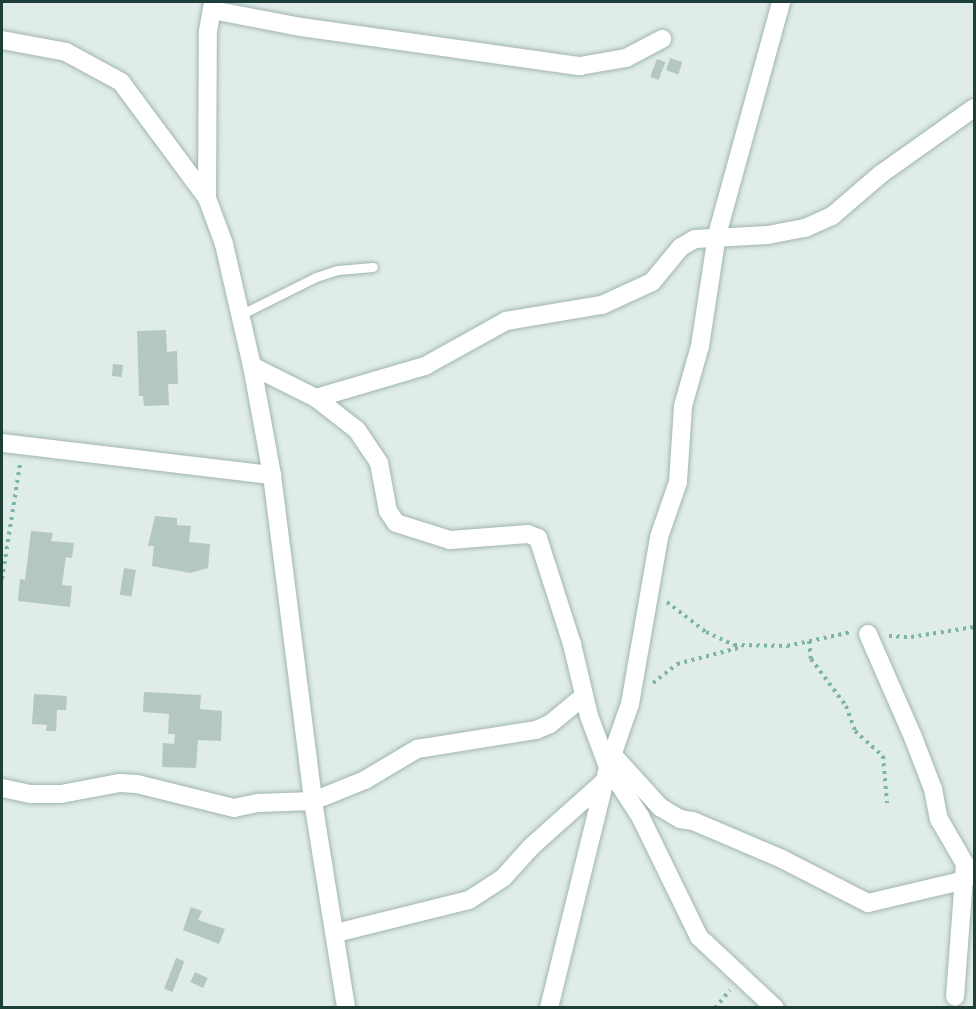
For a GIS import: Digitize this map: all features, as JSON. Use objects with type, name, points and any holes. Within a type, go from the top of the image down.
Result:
[{"type":"street","points":[[549,1008],[609,767],[630,704],[659,537],[678,482],[683,406],[700,346],[717,235],[781,2]]},
{"type":"street","points":[[207,198],[208,31],[212,6],[301,27],[580,66],[626,58],[662,39]]},
{"type":"street","points":[[2,40],[66,52],[122,82],[207,198],[224,244],[252,366],[272,475],[313,801],[336,933],[346,1008]]},
{"type":"street","points":[[316,398],[425,366],[506,321],[602,305],[652,282],[686,243],[717,235],[768,235],[805,228],[832,216],[881,174],[975,108]]},
{"type":"street","points":[[252,366],[316,398],[357,430],[379,463],[388,511],[396,523],[450,540],[528,534],[537,537],[584,696],[609,767],[640,816],[699,937],[738,977],[775,1008]]},
{"type":"street","points":[[2,443],[272,475]]},
{"type":"street","points":[[868,634],[933,789],[939,819],[965,864],[966,880],[955,997]]},
{"type":"street","points":[[2,788],[31,794],[61,794],[137,784],[234,808],[258,803],[313,801],[365,780],[417,749],[536,730],[550,724],[584,696]]},
{"type":"street","points":[[609,767],[660,807],[680,819],[693,821],[782,859],[868,903],[966,880]]},
{"type":"street","points":[[336,933],[469,900],[503,878],[609,767]]},
{"type":"lane","points":[[240,315],[316,277],[338,270],[373,267]]},
{"type":"path","points":[[2,579],[23,445]]},
{"type":"path","points":[[650,589],[706,632],[742,647]]},
{"type":"path","points":[[630,704],[677,664],[742,647],[809,641],[848,632],[911,637],[975,627]]},
{"type":"path","points":[[809,641],[810,659],[846,706],[855,730],[883,758],[887,803]]},
{"type":"path","points":[[715,1008],[738,977]]},
{"type":"building","points":[[670,58],[682,62],[678,74],[666,70]]},
{"type":"building","points":[[657,59],[665,62],[659,80],[650,77]]},
{"type":"building","points":[[166,330],[167,352],[177,351],[178,384],[168,384],[169,405],[144,406],[143,396],[139,396],[137,331]]},
{"type":"building","points":[[113,364],[123,365],[122,377],[112,376]]},
{"type":"building","points":[[155,516],[177,518],[177,525],[191,526],[189,542],[210,544],[208,568],[190,573],[152,566],[154,546],[148,546]]},
{"type":"building","points":[[31,531],[53,533],[51,541],[74,543],[72,558],[66,557],[62,585],[72,586],[70,607],[18,601],[20,579],[25,580]]},
{"type":"building","points":[[124,568],[136,570],[132,597],[120,595]]},
{"type":"building","points":[[144,692],[201,695],[200,709],[222,711],[221,741],[198,740],[196,768],[162,767],[163,743],[174,744],[175,734],[168,734],[169,714],[143,712]]},
{"type":"building","points":[[34,694],[67,696],[66,710],[57,710],[56,731],[46,731],[47,725],[32,724]]},
{"type":"building","points":[[191,907],[202,911],[198,920],[225,929],[219,944],[183,930]]},
{"type":"building","points":[[176,958],[184,961],[173,992],[164,989]]},
{"type":"building","points":[[195,972],[208,978],[203,988],[190,982]]}]
